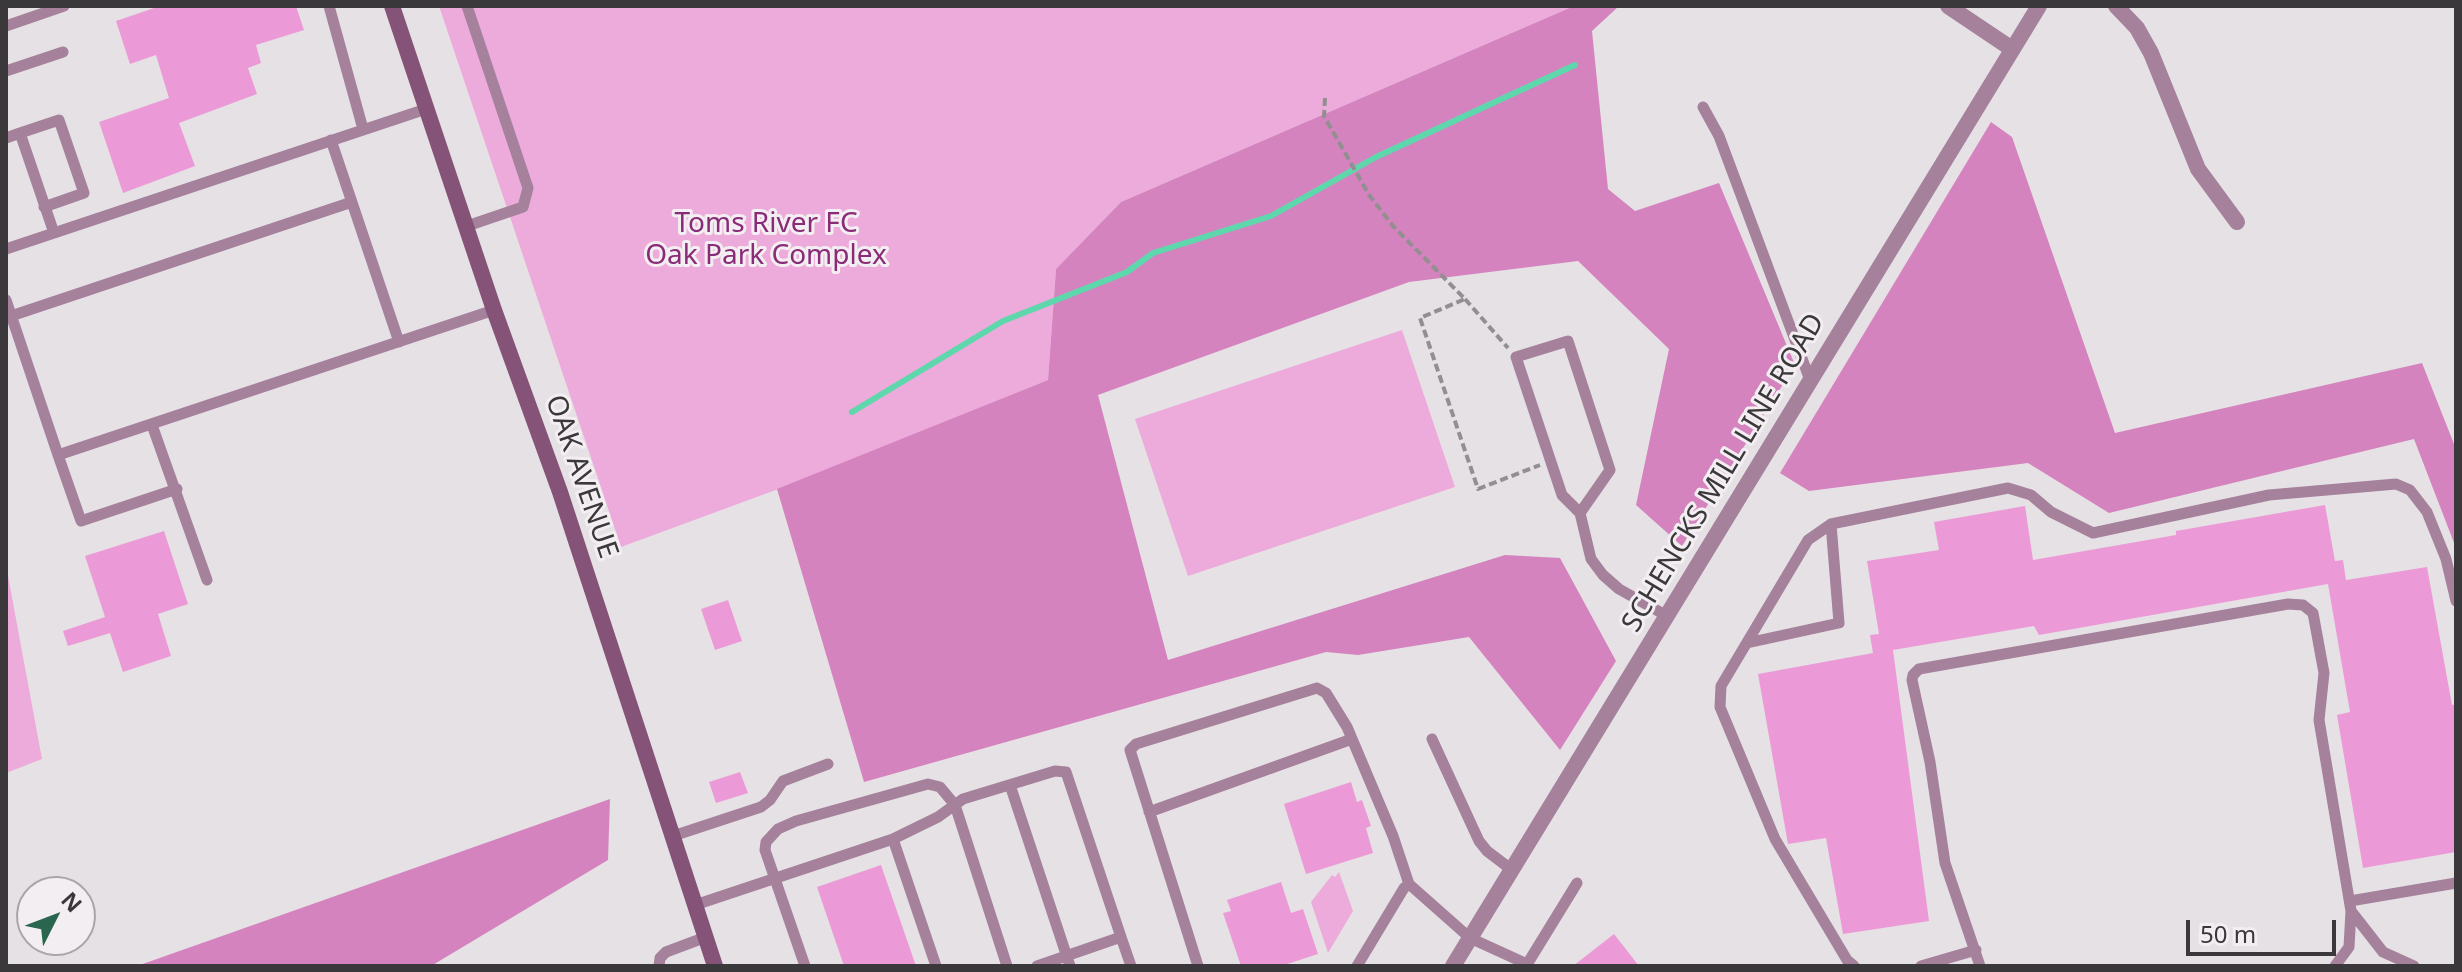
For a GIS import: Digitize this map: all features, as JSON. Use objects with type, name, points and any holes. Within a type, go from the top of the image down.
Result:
[{"type":"street","name":"OAK AVENUE","points":[[392,6],[494,310],[560,492],[715,966]]},
{"type":"street","points":[[1948,6],[2012,49]]},
{"type":"street","name":"SCHENCKS MILL LINE ROAD","points":[[1453,966],[2039,6]]},
{"type":"street","points":[[2116,6],[2137,28],[2151,53],[2198,169],[2237,222]]},
{"type":"lane","points":[[6,26],[64,6]]},
{"type":"lane","points":[[329,6],[363,129]]},
{"type":"lane","points":[[467,6],[528,188],[523,207],[467,226]]},
{"type":"lane","points":[[6,71],[63,52]]},
{"type":"lane","points":[[1703,107],[1719,136],[1810,380]]},
{"type":"lane","points":[[6,249],[426,109]]},
{"type":"lane","points":[[6,138],[59,120],[84,193],[44,207]]},
{"type":"lane","points":[[20,133],[54,233]]},
{"type":"lane","points":[[331,140],[399,342]]},
{"type":"lane","points":[[11,316],[352,202]]},
{"type":"lane","points":[[6,300],[81,521],[177,489]]},
{"type":"lane","points":[[58,455],[494,310]]},
{"type":"lane","points":[[1580,513],[1610,470],[1568,341],[1516,357],[1562,495],[1580,513],[1591,559],[1603,575],[1619,589],[1667,616]]},
{"type":"lane","points":[[152,425],[207,580]]},
{"type":"lane","points":[[1854,966],[1847,960],[1775,839],[1720,707],[1721,686],[1808,540],[1831,524],[2008,488],[2031,495],[2051,512],[2093,533],[2269,495],[2396,484],[2410,490],[2427,512],[2446,559],[2456,601]]},
{"type":"lane","points":[[1747,643],[1839,623],[1831,524]]},
{"type":"lane","points":[[1980,966],[1945,863],[1913,675],[1919,669],[2288,604],[2303,605],[2313,613],[2324,673],[2319,720],[2350,906],[2349,947],[2335,966]]},
{"type":"lane","points":[[1198,966],[1130,750],[1136,744],[1317,688],[1335,704],[1352,739],[1393,836],[1409,884],[1470,938],[1526,965],[1577,883]]},
{"type":"lane","points":[[1149,812],[1352,739]]},
{"type":"lane","points":[[1432,739],[1479,841],[1512,870]]},
{"type":"lane","points":[[673,836],[761,807],[783,781],[828,764]]},
{"type":"lane","points":[[695,905],[893,839],[938,817],[963,799],[1055,771],[1066,772],[1131,966]]},
{"type":"lane","points":[[805,966],[765,850],[766,842],[778,829],[796,821],[928,784],[940,787],[955,805],[1007,966]]},
{"type":"lane","points":[[1010,785],[1068,961]]},
{"type":"lane","points":[[893,839],[936,966]]},
{"type":"lane","points":[[2350,906],[2456,883]]},
{"type":"lane","points":[[1357,966],[1409,884]]},
{"type":"lane","points":[[2350,906],[2383,952],[2414,966]]},
{"type":"lane","points":[[659,966],[660,958],[666,952],[706,937]]},
{"type":"lane","points":[[1037,966],[1068,961],[1121,937]]},
{"type":"lane","points":[[1921,966],[1976,950]]},
{"type":"lane","points":[[1969,966],[1976,950]]},
{"type":"lane","points":[[1976,950],[1992,966]]},
{"type":"path","points":[[1325,98],[1324,116],[1369,195],[1393,226],[1465,299],[1516,357]]},
{"type":"path","points":[[1465,299],[1420,318],[1478,489],[1551,461]]},
{"type":"green space","name":"Toms River FC Oak Park Complex","points":[[439,6],[1574,6],[1121,202],[1056,269],[1048,380],[792,484],[621,547]]},
{"type":"green space","points":[[1402,330],[1455,487],[1188,576],[1135,419]]},
{"type":"green space","points":[[6,565],[42,759],[6,773]]},
{"type":"green space","points":[[1339,872],[1353,911],[1328,953],[1311,902],[1332,875],[1335,877]]},
{"type":"shaded area","points":[[1574,6],[1619,6],[1592,31],[1608,189],[1635,211],[1719,183],[1795,365],[1682,546],[1636,505],[1669,349],[1578,261],[1409,282],[1098,395],[1168,660],[1505,555],[1560,558],[1616,661],[1560,750],[1469,637],[1358,655],[1326,652],[864,782],[777,489],[1048,380],[1056,269],[1121,202]]},
{"type":"shaded area","points":[[1991,122],[2012,137],[2115,433],[2422,363],[2456,449],[2456,548],[2414,439],[2109,513],[2028,463],[1809,491],[1780,473]]},
{"type":"shaded area","points":[[610,799],[608,860],[431,966],[137,966]]},
{"type":"building","points":[[160,6],[296,6],[304,30],[256,45],[261,63],[248,68],[257,94],[179,123],[195,166],[123,193],[99,122],[169,98],[156,55],[130,64],[116,21]]},
{"type":"building","points":[[2325,505],[2335,561],[2343,560],[2346,580],[2427,567],[2452,705],[2456,704],[2456,852],[2363,868],[2337,715],[2350,712],[2328,584],[2039,635],[2034,626],[1893,650],[1929,921],[1843,934],[1826,838],[1788,844],[1758,674],[1873,653],[1870,635],[1879,634],[1867,561],[1939,550],[1934,522],[2025,506],[2033,560]]},
{"type":"building","points":[[164,531],[188,604],[158,614],[171,656],[123,672],[110,633],[68,646],[63,631],[105,617],[85,556]]},
{"type":"building","points":[[728,600],[742,641],[715,650],[701,609]]},
{"type":"building","points":[[740,772],[748,793],[716,803],[709,782]]},
{"type":"building","points":[[1351,782],[1357,802],[1362,800],[1371,826],[1366,828],[1373,853],[1306,874],[1284,804]]},
{"type":"building","points":[[881,865],[916,966],[844,966],[817,887]]},
{"type":"building","points":[[1281,882],[1291,913],[1303,909],[1318,954],[1281,966],[1241,966],[1223,913],[1231,911],[1227,900]]},
{"type":"building","points":[[1614,934],[1639,966],[1573,966]]},
{"type":"waterway","points":[[852,412],[1003,321],[1127,272],[1153,253],[1271,216],[1376,157],[1575,65]]}]
